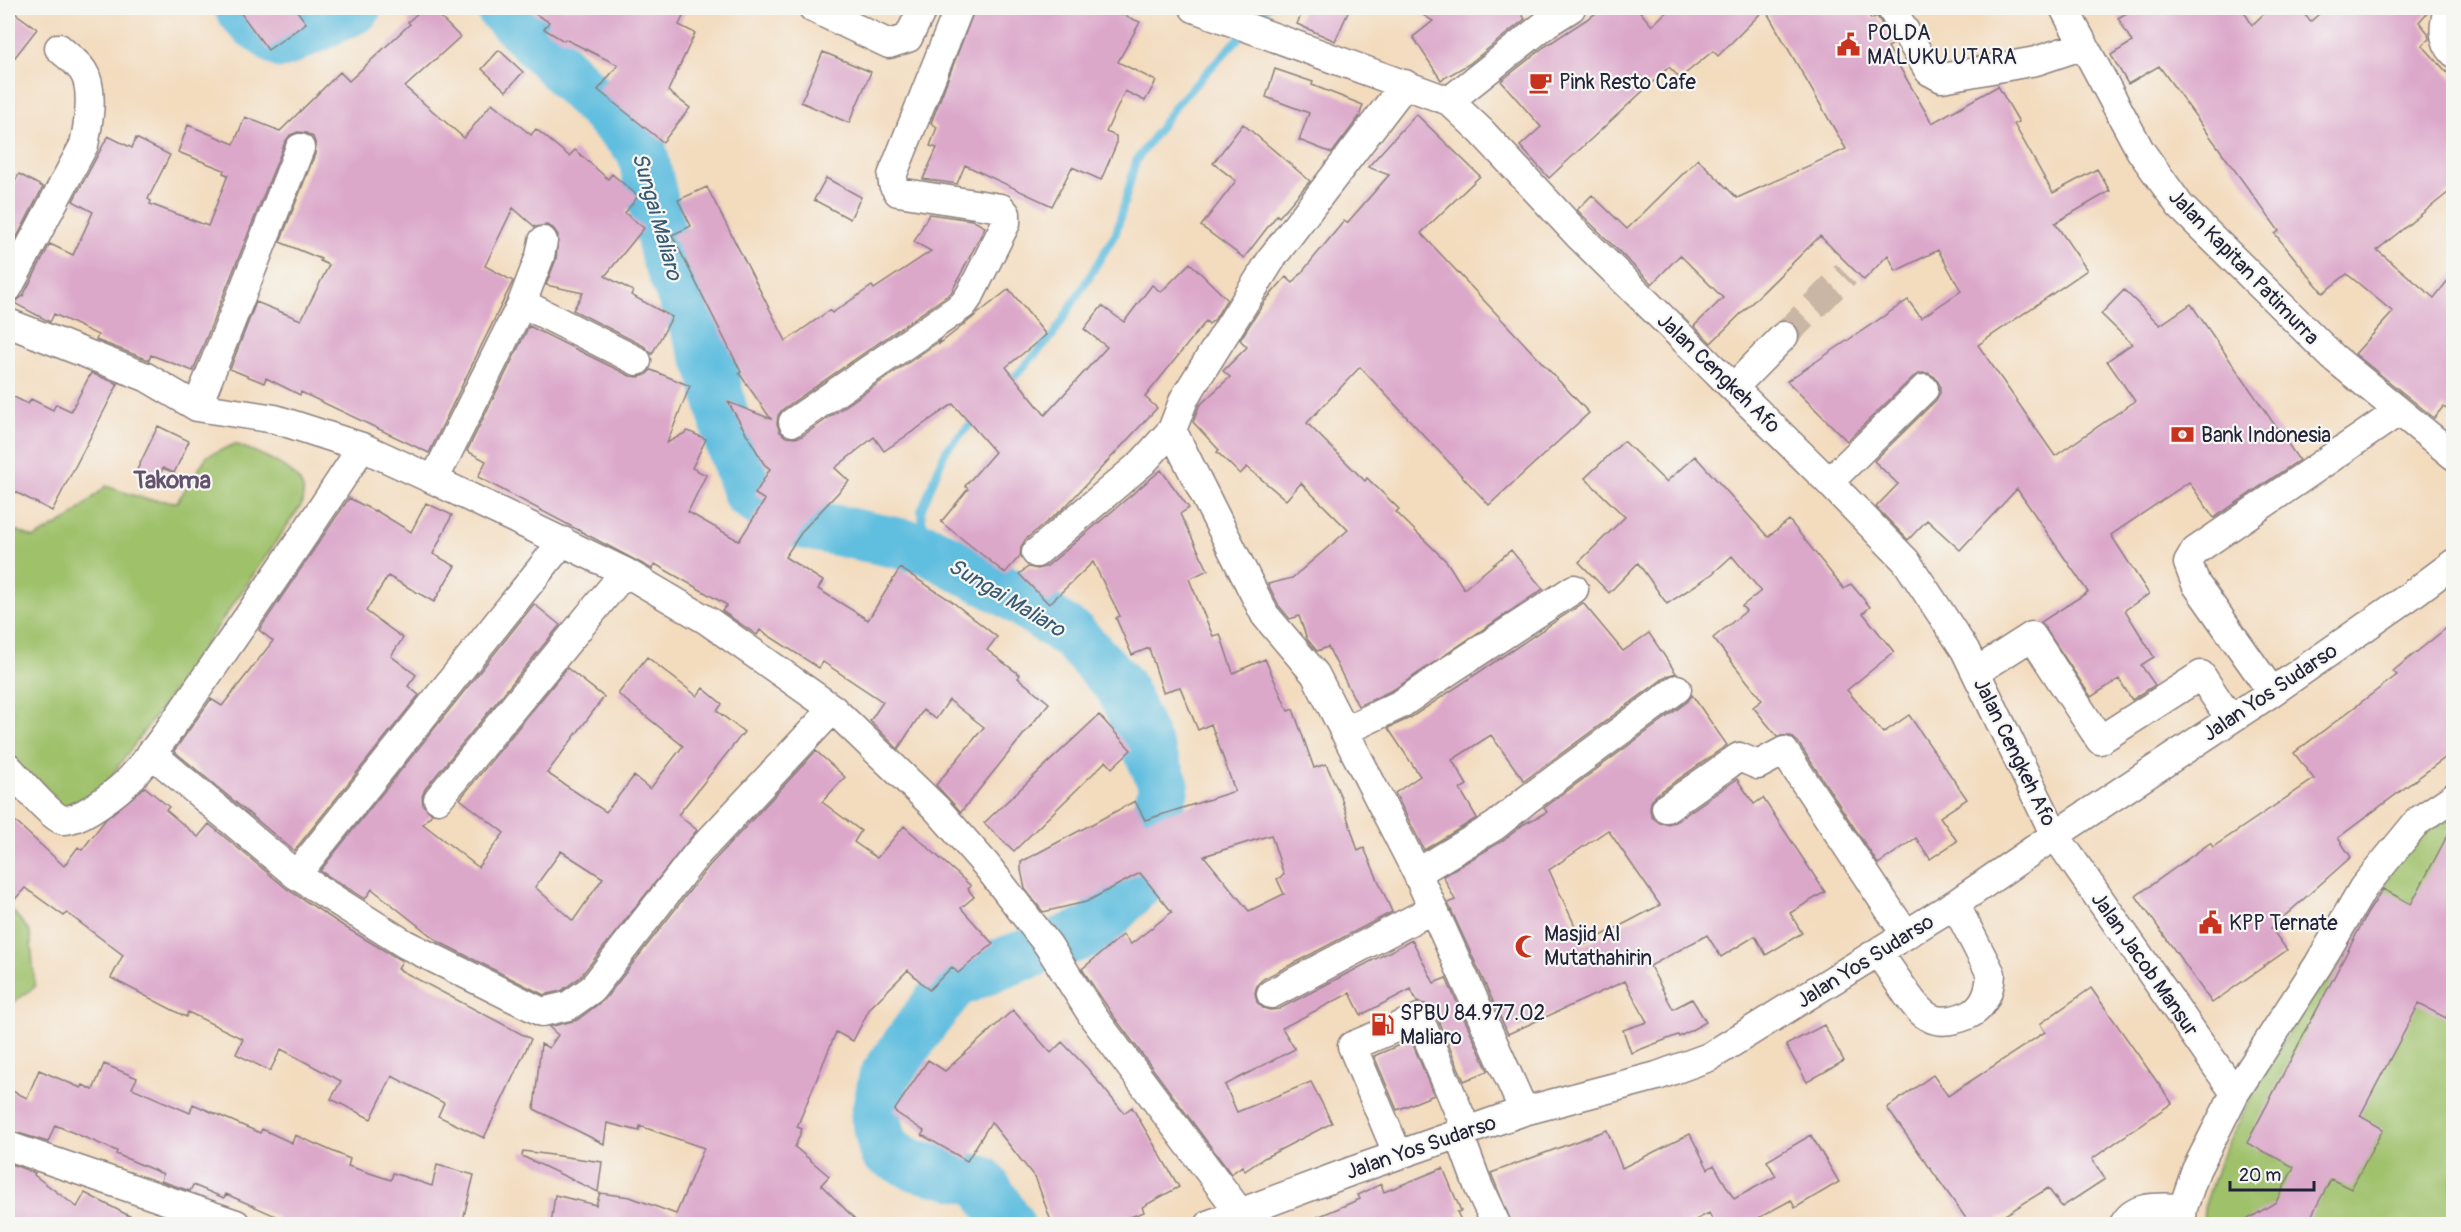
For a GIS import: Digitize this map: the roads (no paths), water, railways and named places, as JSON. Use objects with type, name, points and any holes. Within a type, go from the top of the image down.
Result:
[{"type":"street","points":[[813,8],[890,44],[908,38],[923,8]]},
{"type":"street","points":[[793,422],[963,305],[1006,223],[1006,214],[1001,208],[898,192],[893,184],[892,176],[959,8]]},
{"type":"street","name":"Jalan Cengkeh Afo","points":[[1194,8],[1449,101],[1481,130],[1578,235],[1734,387],[1906,561],[1965,650],[2055,835]]},
{"type":"street","points":[[1449,101],[1547,23],[1571,8]]},
{"type":"street","points":[[1891,8],[1929,71],[1942,78],[2036,60],[2084,45]]},
{"type":"street","name":"Jalan Kapitan Patimurra","points":[[2064,8],[2140,150],[2180,206],[2332,357],[2454,456]]},
{"type":"street","points":[[2448,8],[2444,26],[2446,42],[2454,53]]},
{"type":"street","points":[[8,288],[84,145],[90,105],[84,71],[59,48]]},
{"type":"street","points":[[1036,553],[1143,462],[1172,430],[1184,399],[1274,255],[1405,84]]},
{"type":"street","points":[[197,407],[300,148]]},
{"type":"street","points":[[434,480],[522,303],[540,256],[543,241]]},
{"type":"street","points":[[522,303],[637,362]]},
{"type":"street","points":[[8,323],[146,377],[197,407],[275,419],[362,447],[434,480],[625,573],[708,621],[832,709],[936,808],[987,866],[1055,957],[1094,1018],[1243,1219]]},
{"type":"street","points":[[1734,387],[1784,336]]},
{"type":"street","points":[[1829,482],[1924,389]]},
{"type":"street","points":[[2272,692],[2196,584],[2188,563],[2195,551],[2398,412]]},
{"type":"street","points":[[1172,430],[1265,615],[1315,674],[1417,873],[1524,1111]]},
{"type":"street","points":[[8,767],[51,814],[62,820],[77,816],[111,795],[133,776],[298,546],[362,447]]},
{"type":"street","points":[[296,875],[563,541]]},
{"type":"street","name":"Jalan Yos Sudarso","points":[[1210,1224],[1243,1219],[1398,1155],[1524,1111],[1657,1076],[1709,1057],[1955,904],[2272,692],[2408,598],[2454,563]]},
{"type":"street","points":[[438,799],[625,573]]},
{"type":"street","points":[[1344,731],[1401,704],[1450,669],[1574,589]]},
{"type":"street","points":[[1976,672],[2032,636],[2100,740],[2201,675],[2230,719]]},
{"type":"street","points":[[1417,873],[1495,826],[1677,689]]},
{"type":"street","points":[[151,753],[296,875],[405,944],[542,1012],[568,1006],[592,989],[696,855],[832,709]]},
{"type":"street","points":[[1665,818],[1784,751],[1906,935]]},
{"type":"street","points":[[2124,1224],[2142,1208],[2182,1216],[2196,1170],[2235,1093],[2318,964],[2363,888],[2418,821],[2454,797]]},
{"type":"street","name":"Jalan Jacob Mansur","points":[[2055,835],[2235,1093]]},
{"type":"street","points":[[1878,952],[1923,1015],[1941,1022],[1959,1019],[1972,1013],[1983,1003],[1991,974],[1955,904]]},
{"type":"street","points":[[1271,994],[1434,909]]},
{"type":"street","points":[[1398,1155],[1352,1046],[1419,1018],[1463,1132],[1479,1188],[1496,1224]]},
{"type":"street","points":[[8,1146],[236,1224]]},
{"type":"waterway","name":"Sungai Maliaro","points":[[240,8],[253,23],[282,43],[356,8]]},
{"type":"waterway","name":"Sungai Maliaro","points":[[501,8],[641,148],[666,256],[712,369],[730,442],[748,493],[785,520],[927,549],[1008,592],[1073,636],[1120,686],[1164,785],[1144,877],[1092,931],[994,966],[953,984],[884,1077],[876,1116],[884,1151],[916,1166],[981,1181],[1009,1224]]},
{"type":"waterway","points":[[1007,385],[1054,334],[1116,233],[1136,161],[1176,105],[1267,8]]},
{"type":"waterway","points":[[927,549],[921,511],[946,450],[978,416]]},
{"type":"tunnel","points":[[1784,336],[1846,274]]},
{"type":"place","name":"POLDA MALUKU UTARA","points":[[1849,45]]},
{"type":"place","name":"Pink Resto Cafe","points":[[1541,82]]},
{"type":"place","name":"Bank Indonesia","points":[[2183,435]]},
{"type":"place","name":"KPP Ternate","points":[[2211,923]]},
{"type":"place","name":"Masjid Al Mutathahirin","points":[[1526,946]]},
{"type":"place","name":"SPBU 84.977.02 Maliaro","points":[[1382,1025]]},
{"type":"district","name":"Takoma","points":[[172,480]]}]
